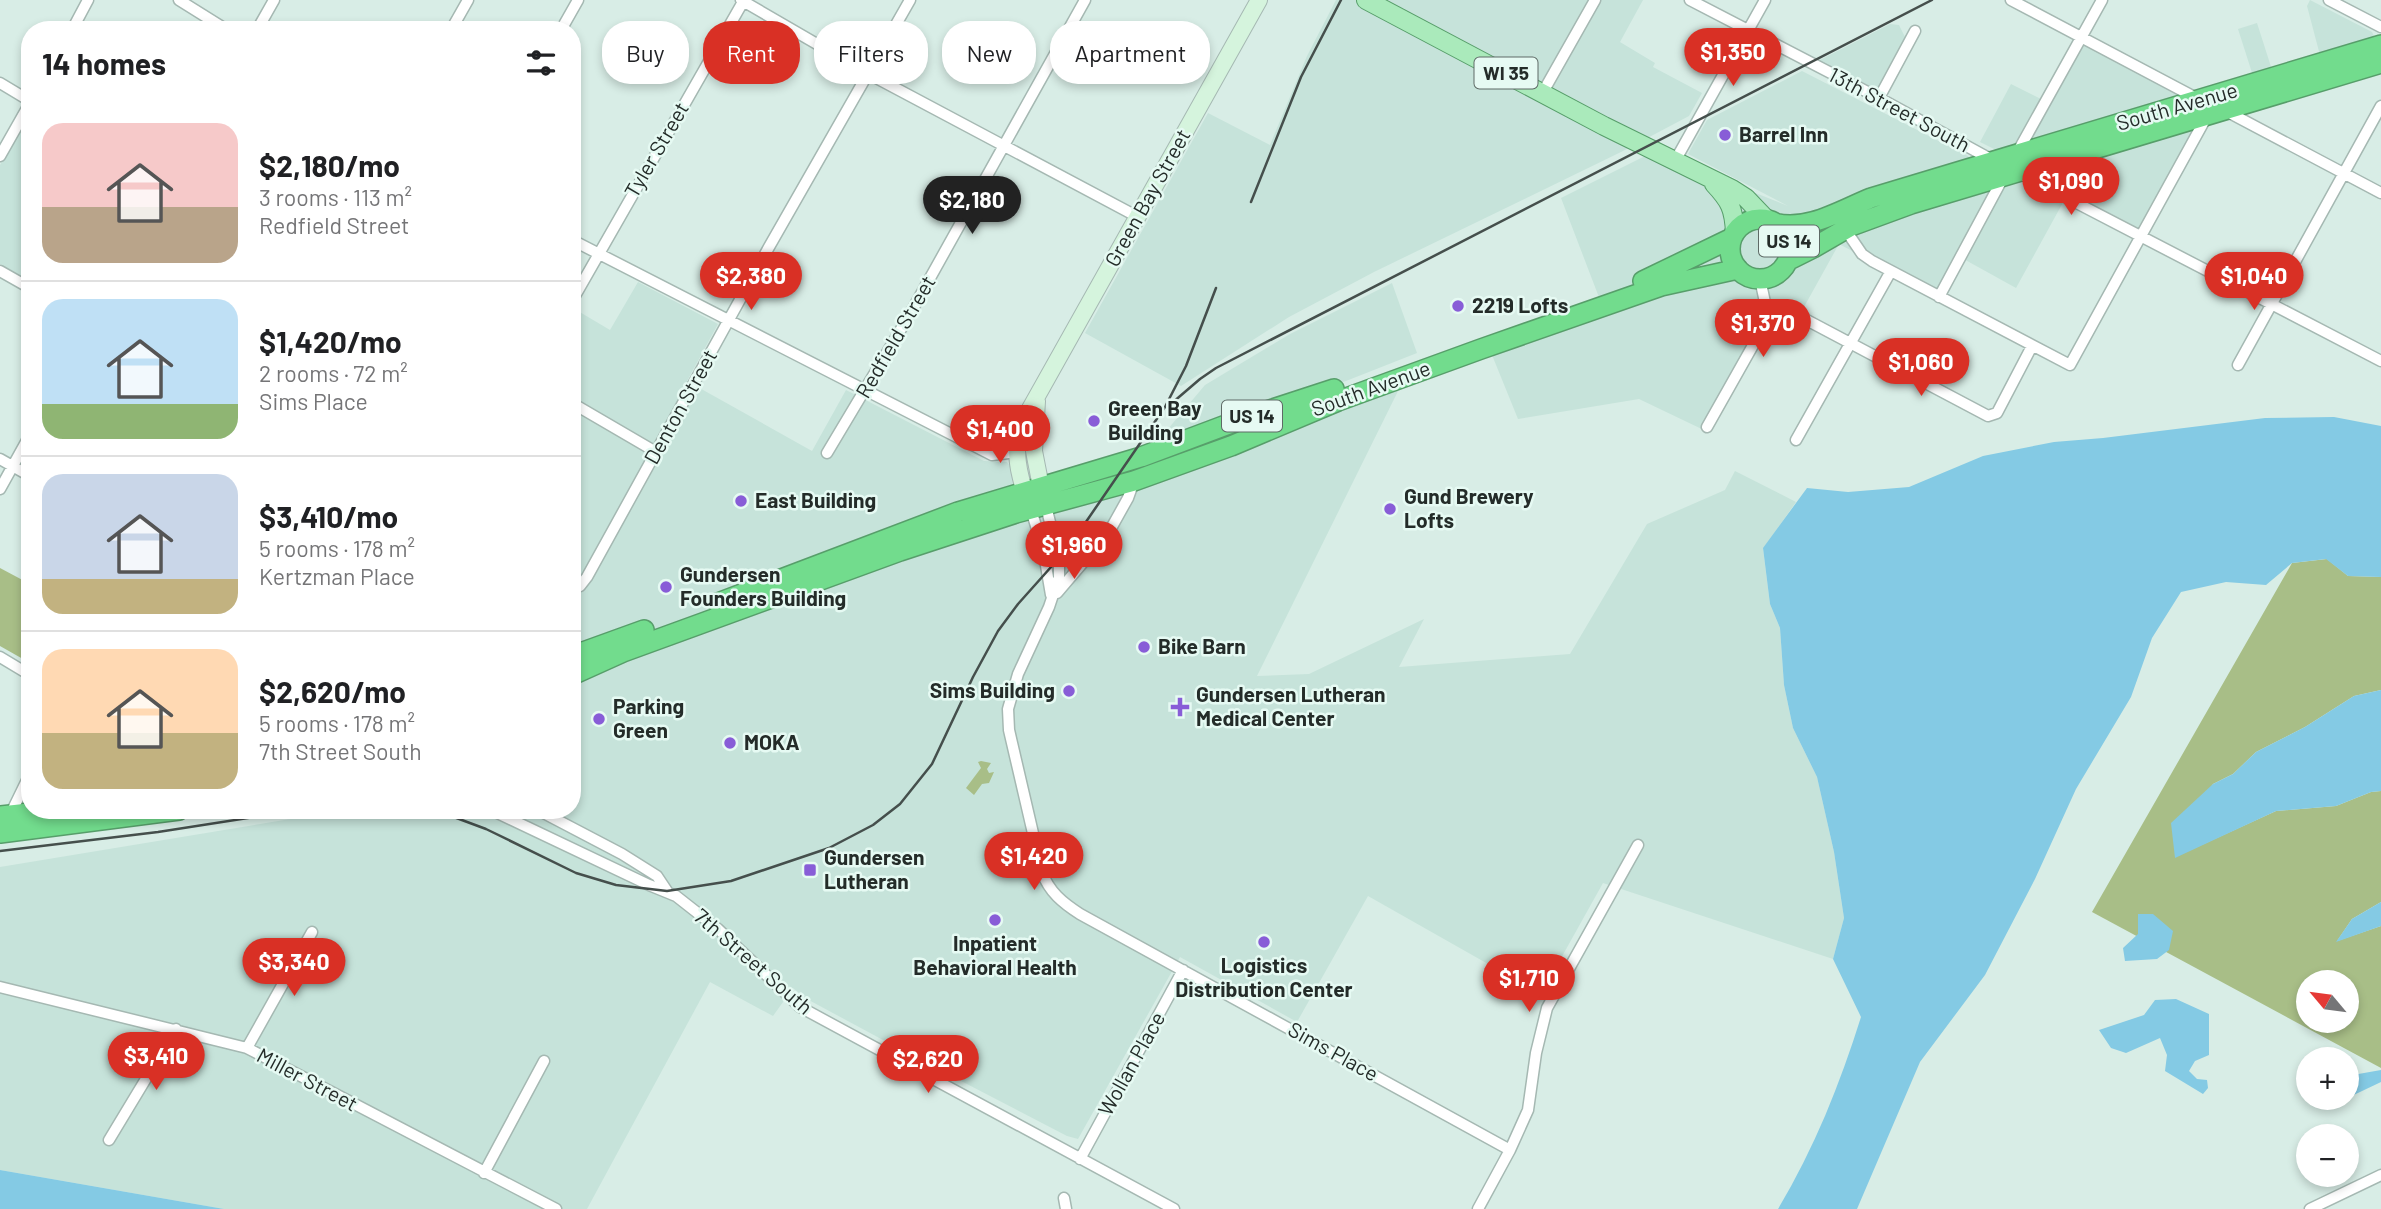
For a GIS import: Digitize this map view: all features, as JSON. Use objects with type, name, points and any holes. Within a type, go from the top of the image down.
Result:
[{"type":"highway","name":"South Avenue","points":[[2211,108],[2381,45]]},
{"type":"highway","name":"South Avenue","points":[[581,671],[623,652],[900,551],[1242,419],[1633,285],[1686,262],[1734,235],[1749,222],[1798,226],[1871,198],[2008,165],[2381,63]]},
{"type":"highway","name":"South Avenue","points":[[1760,279],[1774,275],[1789,260],[1845,229],[2008,165]]},
{"type":"highway","name":"US 14","points":[[1770,222],[1787,236],[1789,260]]},
{"type":"highway","name":"US 14","points":[[1734,235],[1732,258],[1738,269],[1745,275],[1760,279]]},
{"type":"highway","name":"South Avenue","points":[[581,653],[935,521],[1134,481],[1480,349],[1661,286],[1738,269]]},
{"type":"highway","points":[[0,833],[109,819]]},
{"type":"main road","name":"WI 35","points":[[1366,0],[1746,198],[1770,222]]},
{"type":"main road","name":"WI 35","points":[[1709,179],[1729,200],[1734,235]]},
{"type":"street","points":[[77,21],[88,0]]},
{"type":"street","points":[[178,0],[212,21]]},
{"type":"street","points":[[262,21],[274,0]]},
{"type":"street","points":[[456,21],[468,0]]},
{"type":"street","points":[[566,21],[578,0]]},
{"type":"street","points":[[742,0],[814,42]]},
{"type":"street","name":"Tyler Street","points":[[581,284],[742,0]]},
{"type":"street","name":"Denton Street","points":[[898,21],[910,0]]},
{"type":"street","name":"Redfield Street","points":[[827,453],[865,391],[1084,0]]},
{"type":"street","name":"Green Bay Street","points":[[1035,499],[1019,470],[1018,433],[1259,0]]},
{"type":"street","points":[[1543,92],[1595,0]]},
{"type":"street","name":"13th Street South","points":[[1690,0],[2381,361]]},
{"type":"street","points":[[1675,162],[1765,0]]},
{"type":"street","points":[[2011,0],[2211,108],[2381,193]]},
{"type":"street","points":[[1939,297],[2008,165],[2102,0]]},
{"type":"street","points":[[2329,0],[2381,27]]},
{"type":"street","points":[[1879,98],[1915,31]]},
{"type":"street","points":[[0,83],[21,96]]},
{"type":"street","name":"Denton Street","points":[[581,585],[861,84]]},
{"type":"street","points":[[888,84],[1139,217]]},
{"type":"street","points":[[2238,365],[2381,106]]},
{"type":"street","points":[[1845,229],[1862,254],[2070,365],[2211,108]]},
{"type":"street","points":[[0,156],[21,118]]},
{"type":"street","points":[[581,244],[992,455],[1017,452]]},
{"type":"street","points":[[0,271],[21,283]]},
{"type":"street","points":[[1796,440],[1892,271]]},
{"type":"street","points":[[1707,427],[1756,340],[1766,307],[1760,279]]},
{"type":"street","points":[[1766,307],[1800,316],[1988,416],[1997,414],[2032,346]]},
{"type":"street","name":"Green Bay Street","points":[[1035,499],[1034,451],[1038,396]]},
{"type":"street","points":[[581,408],[656,452]]},
{"type":"street","points":[[0,489],[21,450]]},
{"type":"street","points":[[0,459],[21,471]]},
{"type":"street","name":"Sims Place","points":[[1050,602],[1109,532],[1134,481]]},
{"type":"street","points":[[1035,499],[1050,602]]},
{"type":"street","name":"Sims Place","points":[[1035,499],[1059,559],[1059,577],[1017,674],[1008,709],[1009,730],[1045,879],[1056,896],[1074,910],[1510,1150]]},
{"type":"street","points":[[0,657],[21,670]]},
{"type":"street","points":[[5,816],[21,789]]},
{"type":"street","name":"7th Street South","points":[[510,819],[649,886],[667,891]]},
{"type":"street","name":"7th Street South","points":[[555,819],[657,876],[667,891],[718,929],[800,1007],[1174,1209]]},
{"type":"street","points":[[1478,1209],[1528,1110],[1536,1053],[1547,1008],[1638,845]]},
{"type":"street","points":[[247,1048],[312,932]]},
{"type":"street","name":"Wollan Place","points":[[1080,1159],[1183,970]]},
{"type":"street","name":"Miller Street","points":[[0,987],[247,1048],[556,1209]]},
{"type":"street","points":[[109,1140],[176,1029]]},
{"type":"street","points":[[484,1173],[544,1061]]},
{"type":"street","points":[[2310,1209],[2381,1175]]},
{"type":"shaded area","points":[[1336,0],[1643,0],[1620,42],[1655,63],[1653,67],[1702,93],[1689,116],[1289,317],[1181,386],[1085,333],[1208,113],[1270,145],[1307,56]]},
{"type":"shaded area","points":[[2310,0],[2372,32],[2376,40],[2321,59],[2307,6]]},
{"type":"shaded area","points":[[2257,23],[2273,73],[2254,79],[2238,29]]},
{"type":"shaded area","points":[[1890,24],[1899,25],[1905,37],[1877,89],[1870,89],[1818,61]]},
{"type":"shaded area","points":[[2081,37],[2212,106],[2141,235],[2066,197],[2016,288],[1960,257],[1939,297],[1839,244],[1799,316],[1766,308],[1708,432],[1639,399],[1518,419],[1492,355],[1605,313],[1561,198],[1655,151],[1788,206],[1688,154],[1707,120],[1802,71],[1968,156],[1971,161],[2002,153],[1980,142],[2011,84],[2045,101]]},
{"type":"shaded area","points":[[21,131],[21,275],[0,264],[0,165]]},
{"type":"shaded area","name":"Gundersen Lutheran Medical Center","points":[[638,282],[718,324],[687,381],[812,451],[846,390],[984,461],[1007,462],[1011,467],[1020,521],[1403,381],[1257,676],[1309,674],[1424,619],[1399,667],[1570,654],[1647,524],[1725,490],[1735,471],[1796,502],[1763,549],[1770,604],[1780,628],[1784,685],[1793,728],[1817,777],[1834,852],[1844,918],[1833,959],[1603,883],[1541,994],[1368,896],[1297,1022],[1180,957],[1078,1139],[1067,1136],[911,1055],[805,998],[793,988],[773,1016],[710,982],[587,1209],[224,1209],[0,1170],[0,867],[291,819],[581,819],[581,313],[610,330]]},
{"type":"shaded area","points":[[1392,283],[1417,353],[1346,381],[1162,436],[1205,385],[1290,334]]},
{"type":"green space","points":[[2327,559],[2348,576],[2381,577],[2381,690],[2354,696],[2305,727],[2256,752],[2233,774],[2213,784],[2175,857],[2276,811],[2336,806],[2371,792],[2381,791],[2381,902],[2352,919],[2337,941],[2381,926],[2381,1068],[2359,1056],[2359,1047],[2342,1047],[2316,1033],[2359,1033],[2359,970],[2296,970],[2296,1022],[2092,912],[2292,563]]},
{"type":"green space","points":[[0,568],[21,579],[21,658],[0,646]]},
{"type":"green space","points":[[978,762],[991,763],[987,769],[989,773],[994,772],[989,783],[982,784],[974,795],[966,788],[981,768]]},
{"type":"water","points":[[2334,417],[2381,426],[2381,577],[2348,576],[2326,559],[2292,563],[2266,585],[2226,582],[2181,592],[2152,638],[2131,697],[2076,789],[2035,879],[1985,975],[1920,1062],[1857,1209],[1778,1209],[1825,1116],[1861,1017],[1833,959],[1844,918],[1834,852],[1817,777],[1793,728],[1784,685],[1780,628],[1770,604],[1763,548],[1807,488],[1848,492],[1909,487],[1983,456],[2054,442],[2265,418]]},
{"type":"water","points":[[2381,690],[2381,791],[2371,792],[2336,806],[2276,811],[2175,858],[2171,823],[2213,784],[2233,774],[2256,752],[2305,727],[2354,696]]},
{"type":"water","points":[[2381,902],[2381,926],[2336,942],[2352,919]]},
{"type":"water","points":[[2138,914],[2153,914],[2173,931],[2169,950],[2157,959],[2125,961],[2123,948],[2138,934]]},
{"type":"water","points":[[2176,999],[2209,1014],[2209,1055],[2195,1061],[2189,1071],[2197,1079],[2207,1080],[2208,1088],[2203,1094],[2165,1071],[2167,1055],[2160,1038],[2126,1053],[2111,1048],[2099,1030],[2144,1015],[2155,1000]]},
{"type":"water","points":[[2381,1070],[2381,1082],[2359,1092],[2359,1074]]},
{"type":"water","points":[[0,1170],[224,1209],[0,1209]]},
{"type":"railway","points":[[1251,202],[1301,77],[1341,0]]},
{"type":"railway","points":[[1172,403],[1216,368],[1932,0]]},
{"type":"railway","points":[[459,819],[486,829],[576,873],[616,885],[667,891],[731,881],[829,848],[873,825],[900,804],[932,764],[998,631],[1018,604],[1068,548],[1165,407],[1186,366],[1216,288]]},
{"type":"railway","points":[[0,851],[241,819]]},
{"type":"place","name":"Barrel Inn","points":[[1725,135]]},
{"type":"place","name":"2219 Lofts","points":[[1458,306]]},
{"type":"place","name":"Green Bay Building","points":[[1094,421]]},
{"type":"place","name":"East Building","points":[[741,501]]},
{"type":"place","name":"Gund Brewery Lofts","points":[[1390,509]]},
{"type":"place","name":"Gundersen Founders Building","points":[[666,587]]},
{"type":"place","name":"Bike Barn","points":[[1144,647]]},
{"type":"place","name":"Sims Building","points":[[1069,691]]},
{"type":"place","name":"Gundersen Lutheran Medical Center","points":[[1180,707]]},
{"type":"place","name":"Parking Green","points":[[599,719]]},
{"type":"place","name":"MOKA","points":[[730,743]]},
{"type":"place","name":"Gundersen Lutheran","points":[[810,870]]},
{"type":"place","name":"Inpatient Behavioral Health","points":[[995,920]]},
{"type":"place","name":"Logistics Distribution Center","points":[[1264,942]]}]
